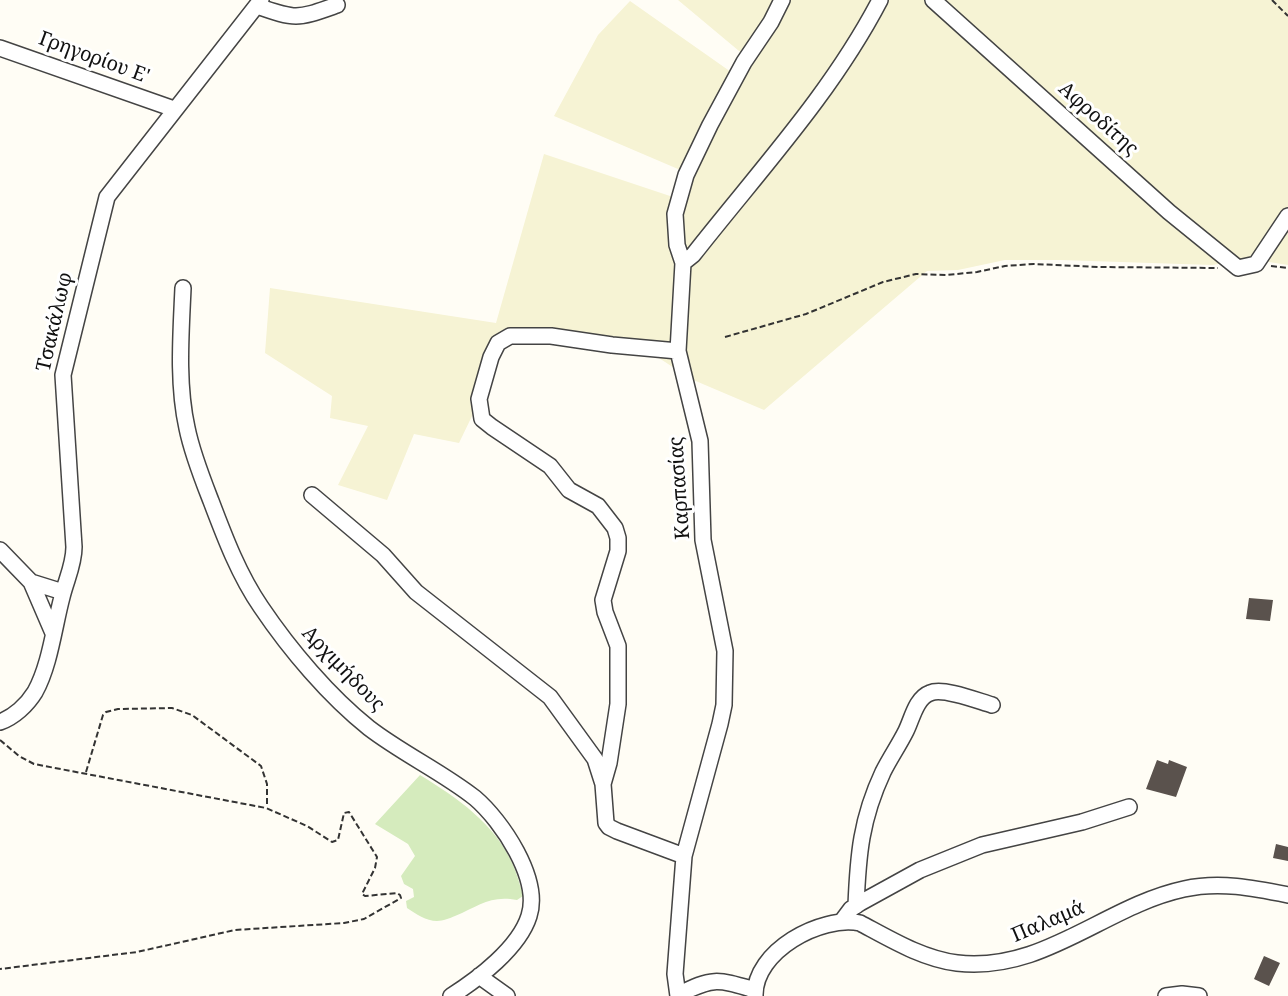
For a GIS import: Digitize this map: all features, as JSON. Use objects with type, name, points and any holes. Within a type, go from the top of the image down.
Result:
[{"type":"street","name":"Καρπασίας","points":[[678,995],[675,974],[684,856],[724,705],[725,651],[703,540],[700,441],[678,351],[683,263],[675,229],[678,200],[686,175],[744,62],[771,22],[782,0]]},
{"type":"street","points":[[683,263],[693,255],[795,129],[840,67],[880,0]]},
{"type":"street","name":"Αφροδίτης","points":[[933,0],[1169,212],[1238,268]]},
{"type":"street","points":[[259,3],[287,16],[300,18],[337,5]]},
{"type":"street","name":"Τσακάλωφ","points":[[0,722],[19,710],[36,690],[46,665],[52,633],[74,554],[63,399],[64,365],[107,197],[259,3]]},
{"type":"street","name":"Γρηγορίου Ε'","points":[[0,48],[174,109]]},
{"type":"street","points":[[1238,268],[1256,264],[1288,216]]},
{"type":"street","name":"Αρχιμήδους","points":[[183,288],[181,352],[186,428],[224,537],[246,583],[276,629],[343,705],[396,747],[475,798],[508,835],[522,864],[531,899],[529,916],[522,931],[503,955],[451,996]]},
{"type":"street","points":[[603,783],[609,763],[618,704],[618,646],[605,612],[603,600],[618,551],[615,528],[598,506],[569,490],[550,466],[482,419],[479,399],[498,343],[510,336],[551,336],[678,351]]},
{"type":"street","points":[[312,495],[382,555],[416,592],[550,697],[595,759],[603,783],[606,823],[609,827],[684,856]]},
{"type":"street","points":[[0,550],[6,563],[32,582],[63,592]]},
{"type":"street","points":[[32,582],[52,633]]},
{"type":"street","points":[[856,906],[860,840],[865,822],[884,771],[917,705],[924,696],[932,691],[950,693],[992,705]]},
{"type":"street","points":[[678,995],[700,984],[715,980],[755,993],[764,967],[783,947],[820,926],[842,921],[856,906],[920,870],[982,845],[1082,822],[1129,807]]},
{"type":"street","name":"Παλαμά","points":[[842,921],[860,924],[928,956],[955,963],[975,964],[1019,959],[1156,897],[1185,888],[1222,885],[1246,887],[1288,896]]},
{"type":"street","points":[[478,976],[507,996]]},
{"type":"street","points":[[1166,996],[1182,994],[1200,996]]},
{"type":"path","points":[[1272,0],[1288,15]]},
{"type":"path","points":[[725,337],[806,314],[883,282],[916,274],[946,275],[1034,264],[1238,268]]},
{"type":"path","points":[[1256,264],[1288,268]]},
{"type":"path","points":[[86,772],[103,715],[106,712],[172,708],[192,715],[261,766],[267,784],[267,808]]},
{"type":"path","points":[[0,740],[19,756],[34,764],[267,808],[308,826],[336,843],[341,819],[344,813],[349,812],[376,857],[375,868],[362,894],[365,896],[397,893],[400,895],[399,900],[364,919],[344,923],[235,930],[153,949],[0,969]]},
{"type":"shaded area","points":[[678,0],[1288,0],[1288,265],[1250,259],[1212,265],[1005,260],[958,270],[927,271],[764,410],[691,379],[633,341],[494,340],[470,401],[473,414],[459,443],[414,434],[387,500],[338,485],[368,426],[330,418],[332,396],[265,353],[270,288],[496,323],[544,154],[682,200],[692,175],[554,116],[598,35],[630,1],[741,79],[751,61]]},
{"type":"green space","points":[[420,775],[474,813],[496,836],[513,865],[523,896],[517,900],[492,900],[439,921],[425,918],[407,908],[406,901],[414,897],[413,889],[404,884],[401,876],[415,856],[408,844],[375,824]]},
{"type":"building","points":[[1249,598],[1273,600],[1270,621],[1246,619]]},
{"type":"building","points":[[1157,760],[1168,764],[1169,760],[1187,767],[1176,797],[1146,789]]},
{"type":"building","points":[[1276,844],[1288,847],[1288,861],[1273,858]]},
{"type":"building","points":[[1264,956],[1280,963],[1269,986],[1254,979]]}]
